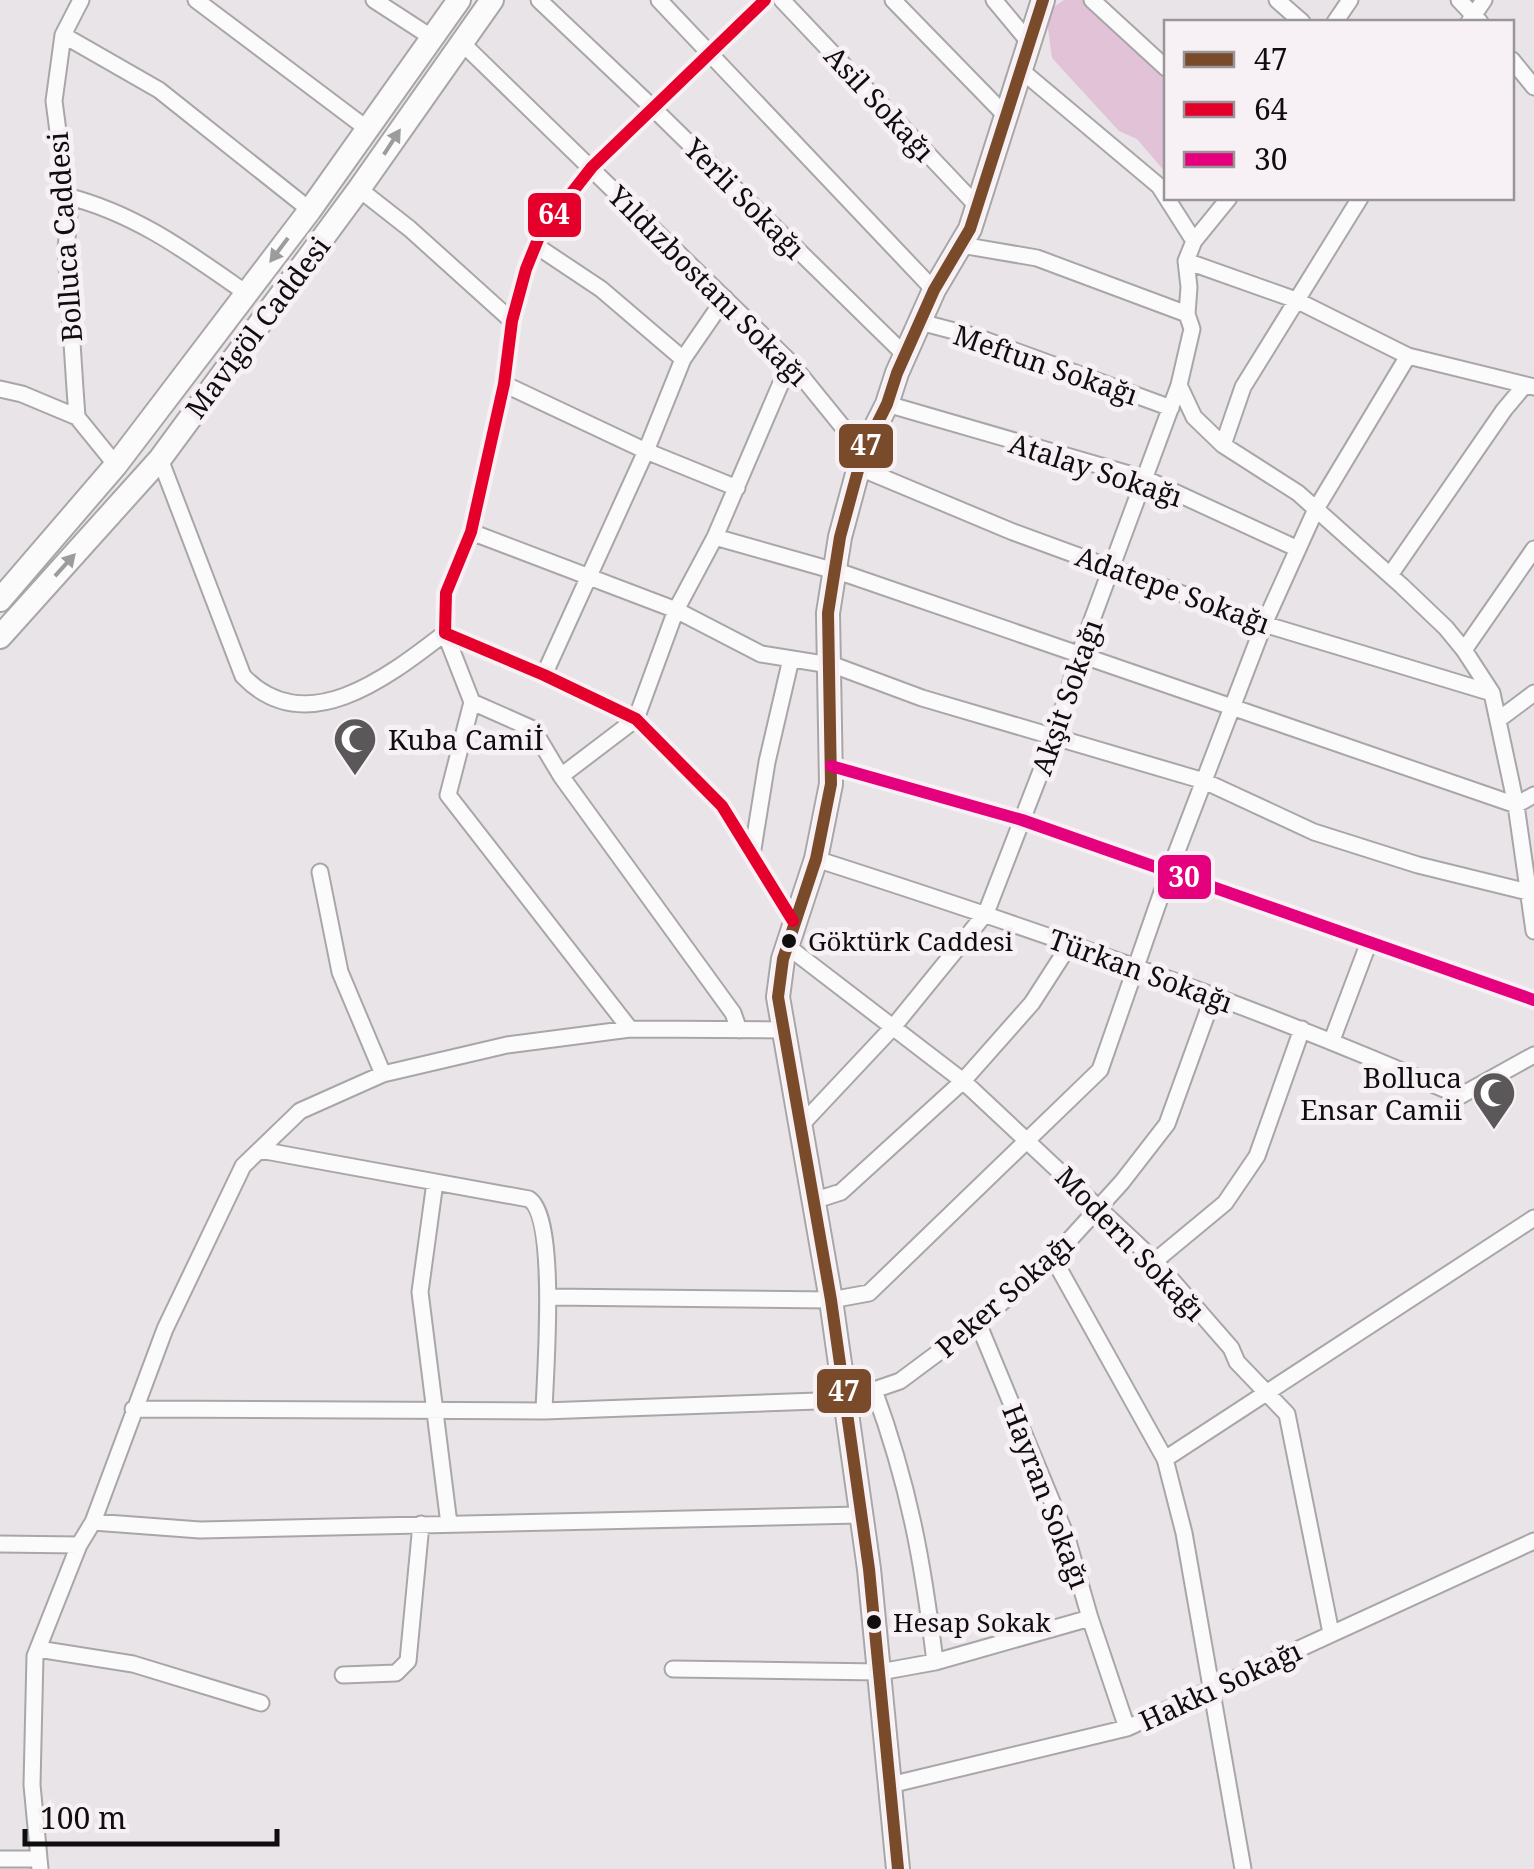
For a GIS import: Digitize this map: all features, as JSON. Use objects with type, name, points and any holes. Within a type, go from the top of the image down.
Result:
[{"type":"street","name":"Bolluca Caddesi","points":[[77,417],[66,250],[68,215],[54,100],[63,35],[81,0]]},
{"type":"street","points":[[196,0],[366,128]]},
{"type":"street","points":[[374,0],[431,37]]},
{"type":"street","name":"Mavigöl Caddesi","points":[[0,600],[116,466],[310,210],[459,0]]},
{"type":"street","name":"Mavigöl Caddesi","points":[[0,637],[160,458],[359,189],[492,0]]},
{"type":"street","name":"Yerli Sokağı","points":[[538,0],[906,356]]},
{"type":"street","points":[[659,0],[934,290]]},
{"type":"street","points":[[630,1029],[448,795],[472,702],[444,634],[446,594],[471,532],[504,384],[512,321],[535,245],[552,214],[592,167],[766,0]]},
{"type":"street","name":"Asil Sokağı","points":[[782,0],[978,207]]},
{"type":"street","points":[[892,0],[1008,118]]},
{"type":"street","points":[[994,0],[1030,42]]},
{"type":"street","points":[[898,1869],[880,1672],[845,1400],[778,997],[786,946],[816,859],[831,784],[828,613],[840,538],[861,460],[934,290],[978,207],[1042,0]]},
{"type":"street","points":[[1092,0],[1164,66]]},
{"type":"street","points":[[1277,0],[1300,20]]},
{"type":"street","points":[[1460,0],[1474,20],[1484,0]]},
{"type":"street","points":[[63,35],[159,90],[310,210]]},
{"type":"street","name":"Yıldızbostanı Sokağı","points":[[461,42],[790,362],[861,460]]},
{"type":"street","points":[[1514,62],[1534,87]]},
{"type":"street","points":[[1022,71],[1164,194]]},
{"type":"street","points":[[359,189],[410,229],[512,321]]},
{"type":"street","points":[[66,196],[100,204],[137,221],[246,293]]},
{"type":"street","points":[[1168,200],[1194,241]]},
{"type":"street","points":[[1226,200],[1194,241],[1186,260],[1296,300],[1408,356],[1530,386]]},
{"type":"street","points":[[1222,445],[1243,387],[1359,200]]},
{"type":"street","points":[[961,244],[1036,258],[1187,314]]},
{"type":"street","points":[[535,245],[601,288],[683,360]]},
{"type":"street","name":"Akşit Sokağı","points":[[800,1125],[894,1026],[986,913],[1055,735],[1079,655],[1179,385],[1192,329],[1187,314],[1186,260]]},
{"type":"street","points":[[544,675],[683,360],[725,298]]},
{"type":"street","name":"Meftun Sokağı","points":[[920,322],[978,336],[1171,408]]},
{"type":"street","points":[[548,1297],[831,1300],[874,1290],[1100,1070],[1168,872],[1264,624],[1316,509],[1408,356]]},
{"type":"street","points":[[561,776],[636,719],[676,610],[716,536],[790,362]]},
{"type":"street","points":[[504,384],[646,451],[736,488]]},
{"type":"street","points":[[1179,385],[1194,417],[1222,445],[1298,493],[1446,628],[1492,693],[1516,805],[1534,931]]},
{"type":"street","points":[[1390,575],[1504,410],[1530,386]]},
{"type":"street","points":[[0,388],[77,417],[116,466]]},
{"type":"street","name":"Atalay Sokağı","points":[[887,404],[1146,479],[1298,549]]},
{"type":"street","points":[[160,458],[243,676],[259,690],[291,703],[331,702],[390,675],[444,634]]},
{"type":"street","name":"Adatepe Sokağı","points":[[861,460],[1013,532],[1264,624],[1492,693]]},
{"type":"street","points":[[471,532],[676,610],[761,654],[830,664],[922,698],[1204,781],[1314,832],[1418,866],[1528,892]]},
{"type":"street","points":[[716,536],[834,571],[1516,805],[1534,795]]},
{"type":"street","points":[[1464,650],[1534,549]]},
{"type":"street","points":[[444,634],[636,719],[722,806],[794,920]]},
{"type":"street","points":[[752,855],[767,762],[791,659]]},
{"type":"street","points":[[1498,720],[1534,692]]},
{"type":"street","points":[[472,702],[533,729],[561,776],[733,1013],[739,1030]]},
{"type":"street","points":[[831,766],[1022,820],[1534,1000]]},
{"type":"street","name":"Türkan Sokağı","points":[[816,859],[986,913],[1302,1028],[1460,1096],[1534,1054]]},
{"type":"street","points":[[320,872],[340,972],[382,1074]]},
{"type":"street","points":[[1332,1040],[1368,942]]},
{"type":"street","points":[[813,1202],[841,1192],[963,1081],[1032,1003],[1070,944]]},
{"type":"street","name":"Modern Sokağı","points":[[786,946],[963,1081],[1100,1206],[1155,1261],[1287,1414],[1331,1634]]},
{"type":"street","name":"Peker Sokağı","points":[[133,1409],[544,1411],[845,1400],[900,1382],[1053,1258],[1167,1124],[1214,996]]},
{"type":"street","points":[[1155,1261],[1225,1203],[1257,1156],[1302,1028]]},
{"type":"street","points":[[0,1860],[40,1864],[32,1786],[34,1656],[79,1545],[94,1522],[164,1329],[243,1166],[300,1111],[382,1074],[507,1045],[630,1029],[784,1030]]},
{"type":"street","points":[[260,1150],[529,1199],[538,1204],[548,1297],[544,1411]]},
{"type":"street","points":[[435,1182],[420,1292],[449,1524]]},
{"type":"street","points":[[1166,1459],[1534,1218]]},
{"type":"street","points":[[1053,1258],[1166,1459],[1184,1533],[1244,1869]]},
{"type":"street","name":"Hayran Sokağı","points":[[978,1322],[1067,1538],[1127,1728]]},
{"type":"street","points":[[874,1390],[912,1507],[936,1662]]},
{"type":"street","points":[[94,1522],[200,1530],[860,1514]]},
{"type":"street","points":[[342,1675],[396,1673],[408,1662],[421,1524]]},
{"type":"street","name":"Hakkı Sokağı","points":[[890,1785],[1127,1728],[1534,1541]]},
{"type":"street","points":[[0,1544],[79,1545]]},
{"type":"street","points":[[672,1669],[880,1672],[936,1662],[1090,1618]]},
{"type":"street","points":[[38,1648],[133,1664],[261,1703]]},
{"type":"shaded area","points":[[1064,0],[1087,0],[1164,75],[1164,171],[1137,139],[1119,131],[1052,58],[1047,21],[1055,6]]},
{"type":"transit line","name":"64","points":[[765,0],[592,167],[541,232],[512,321],[504,384],[471,532],[446,593],[445,633],[636,719],[722,806],[793,921]]},
{"type":"transit line","name":"47","points":[[898,1869],[869,1569],[831,1300],[778,997],[783,959],[816,859],[831,784],[828,613],[840,537],[863,452],[934,290],[970,229],[1043,0]]},
{"type":"transit line","name":"30","points":[[831,766],[1022,820],[1534,1000]]},
{"type":"place","name":"Kuba Camiİ","points":[[355,777]]},
{"type":"place","name":"Göktürk Caddesi","points":[[789,941]]},
{"type":"place","name":"Bolluca Ensar Camii","points":[[1494,1131]]},
{"type":"place","name":"Hesap Sokak","points":[[874,1622]]}]
